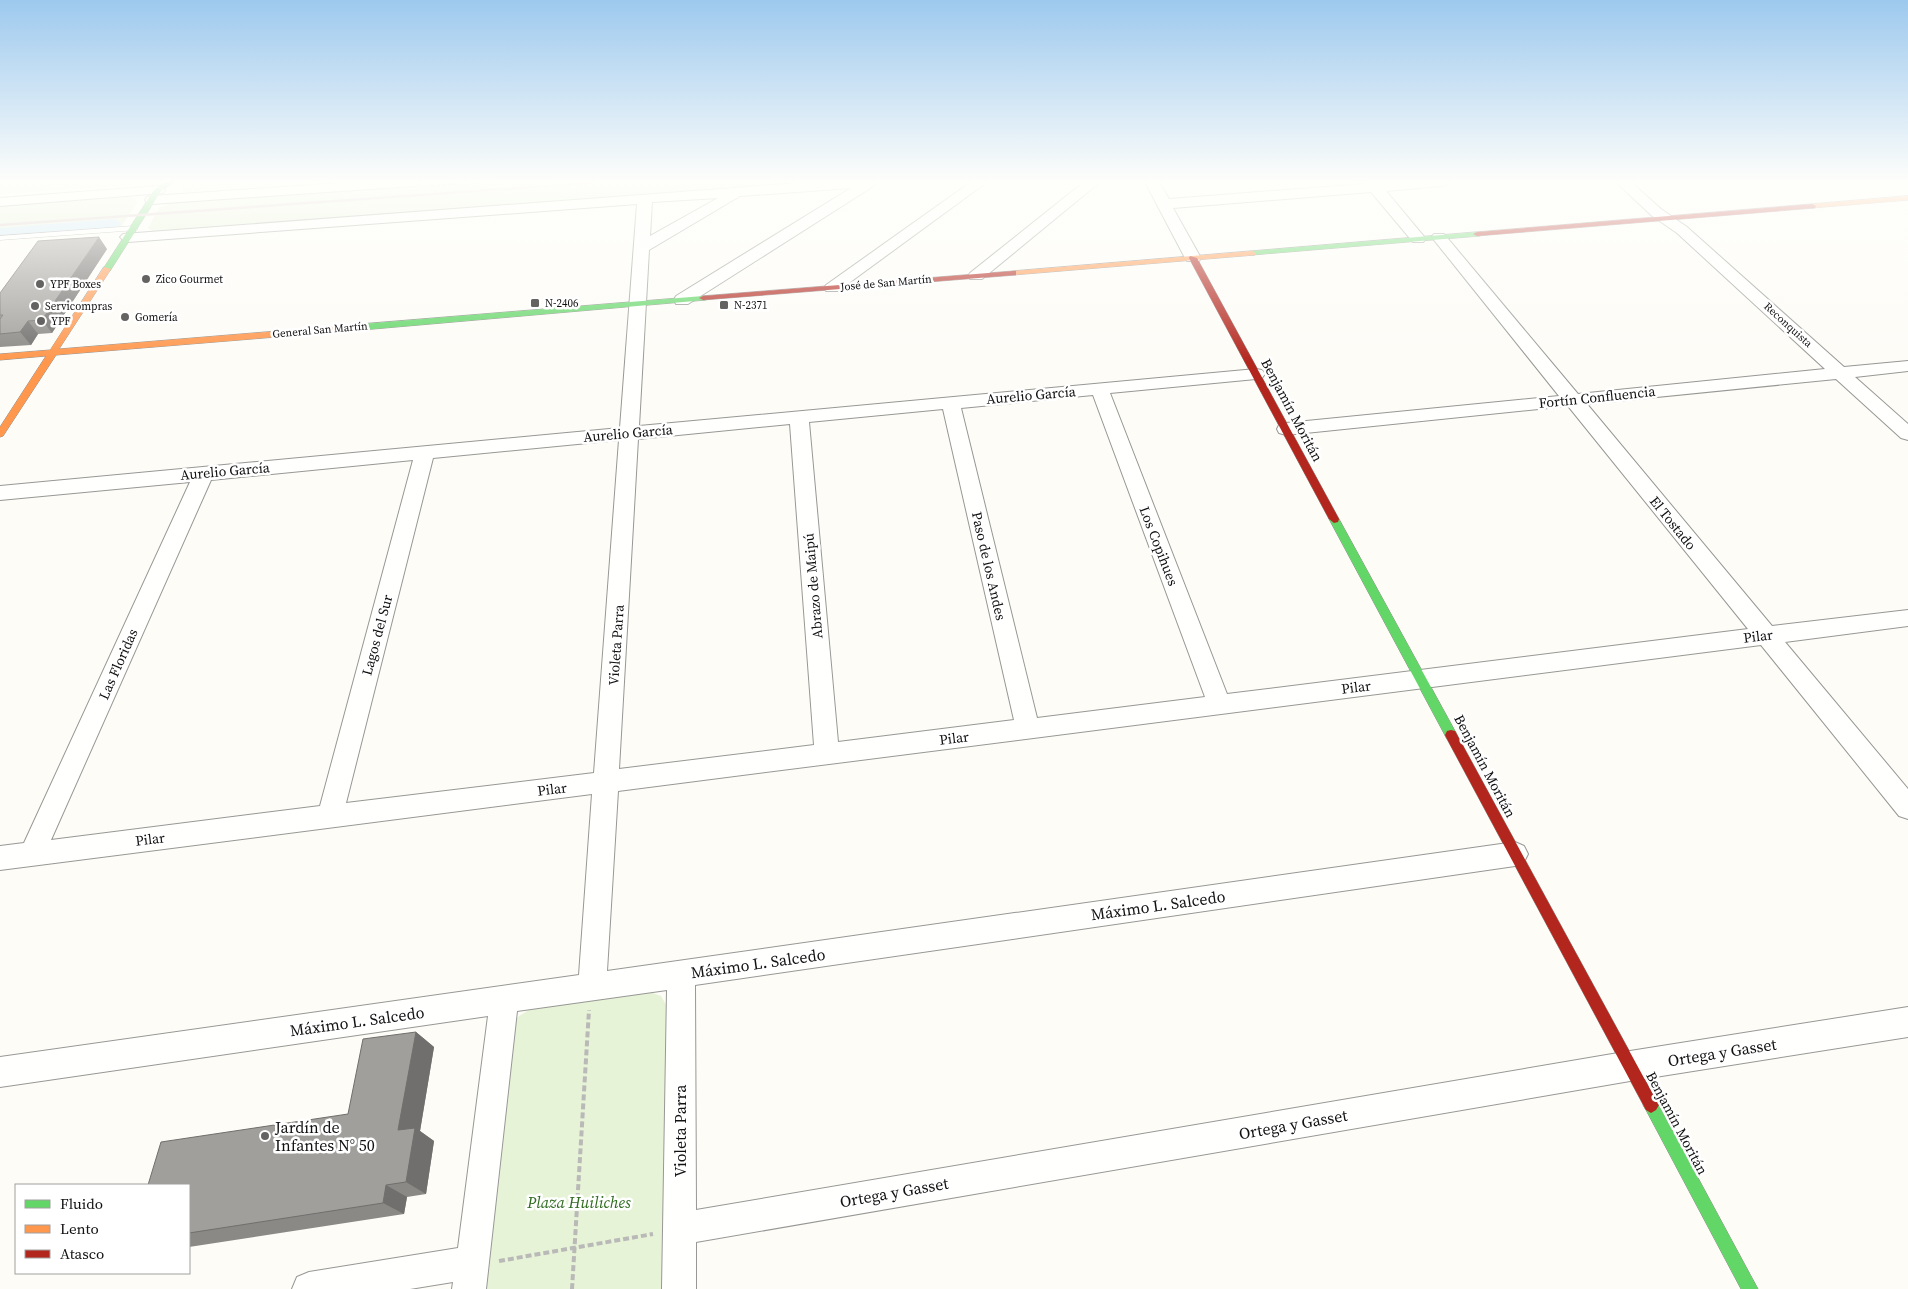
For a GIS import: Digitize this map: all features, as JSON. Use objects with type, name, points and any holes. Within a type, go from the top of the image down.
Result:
[{"type":"main road","points":[[0,434],[125,242]]},
{"type":"main road","points":[[1193,258],[1381,242]]},
{"type":"main road","name":"José de San Martín","points":[[640,304],[1193,258]]},
{"type":"main road","name":"Benjamín Moritán","points":[[1193,258],[1750,1289]]},
{"type":"main road","name":"General San Martín","points":[[0,357],[640,304]]},
{"type":"street","name":"Violeta Parra","points":[[587,996],[606,782],[643,242]]},
{"type":"street","points":[[643,247],[651,242]]},
{"type":"street","points":[[682,300],[774,242]]},
{"type":"street","points":[[832,288],[896,242]]},
{"type":"street","points":[[976,276],[1018,242]]},
{"type":"street","points":[[1184,242],[1193,258]]},
{"type":"street","name":"El Tostado","points":[[1443,242],[1908,808]]},
{"type":"street","name":"Reconquista","points":[[1695,242],[1908,434]]},
{"type":"street","name":"Fortín Confluencia","points":[[1286,428],[1908,366]]},
{"type":"street","name":"Aurelio García","points":[[0,493],[1256,374]]},
{"type":"street","name":"Los Copihues","points":[[1099,388],[1219,704]]},
{"type":"street","name":"Paso de los Andes","points":[[951,403],[1028,728]]},
{"type":"street","name":"Abrazo de Maipú","points":[[799,417],[827,754]]},
{"type":"street","name":"Lagos del Sur","points":[[330,817],[425,452]]},
{"type":"street","name":"Las Floridas","points":[[32,854],[204,473]]},
{"type":"street","name":"Pilar","points":[[0,858],[1908,618]]},
{"type":"street","name":"Máximo L. Salcedo","points":[[0,1072],[504,1000],[587,996],[681,974],[1515,854]]},
{"type":"street","name":"Violeta Parra","points":[[678,1289],[669,1231],[681,974]]},
{"type":"street","points":[[309,1289],[478,1271],[504,1000]]},
{"type":"street","name":"Ortega y Gasset","points":[[669,1231],[1630,1066],[1908,1022]]},
{"type":"path","points":[[572,1289],[589,1005],[587,996]]},
{"type":"path","points":[[478,1271],[574,1248],[669,1231]]},
{"type":"green space","name":"Plaza Huiliches","points":[[647,991],[661,996],[668,1008],[664,1289],[482,1289],[515,1021],[519,1016],[532,1008]]},
{"type":"building","points":[[37,242],[95,242],[42,320],[28,321],[20,332],[0,334],[0,319],[3,315],[0,315],[0,293]]},
{"type":"building","points":[[416,1032],[398,1130],[415,1128],[406,1182],[386,1185],[383,1203],[190,1233],[190,1184],[148,1184],[161,1142],[348,1114],[363,1039]]},
{"type":"traffic: fast","points":[[107,269],[124,242]]},
{"type":"traffic: fast","points":[[1252,253],[1380,242]]},
{"type":"traffic: fast","points":[[362,327],[703,298]]},
{"type":"traffic: fast","points":[[1334,519],[1451,735]]},
{"type":"traffic: fast","points":[[1651,1105],[1750,1289]]},
{"type":"traffic: slow","points":[[1013,273],[1252,253]]},
{"type":"traffic: slow","points":[[0,434],[107,269]]},
{"type":"traffic: slow","points":[[0,357],[362,327]]},
{"type":"traffic: jam","points":[[1193,258],[1334,519]]},
{"type":"traffic: jam","points":[[703,298],[1013,273]]},
{"type":"traffic: jam","points":[[1451,735],[1651,1105]]},
{"type":"place","name":"Zico Gourmet","points":[[146,279]]},
{"type":"place","name":"YPF Boxes","points":[[40,284]]},
{"type":"place","name":"N-2406","points":[[535,303]]},
{"type":"place","name":"N-2371","points":[[724,305]]},
{"type":"place","name":"Servicompras","points":[[35,306]]},
{"type":"place","name":"Gomería","points":[[125,317]]},
{"type":"place","name":"YPF","points":[[41,321]]},
{"type":"place","name":"Jardín de Infantes N° 50","points":[[265,1136]]}]
